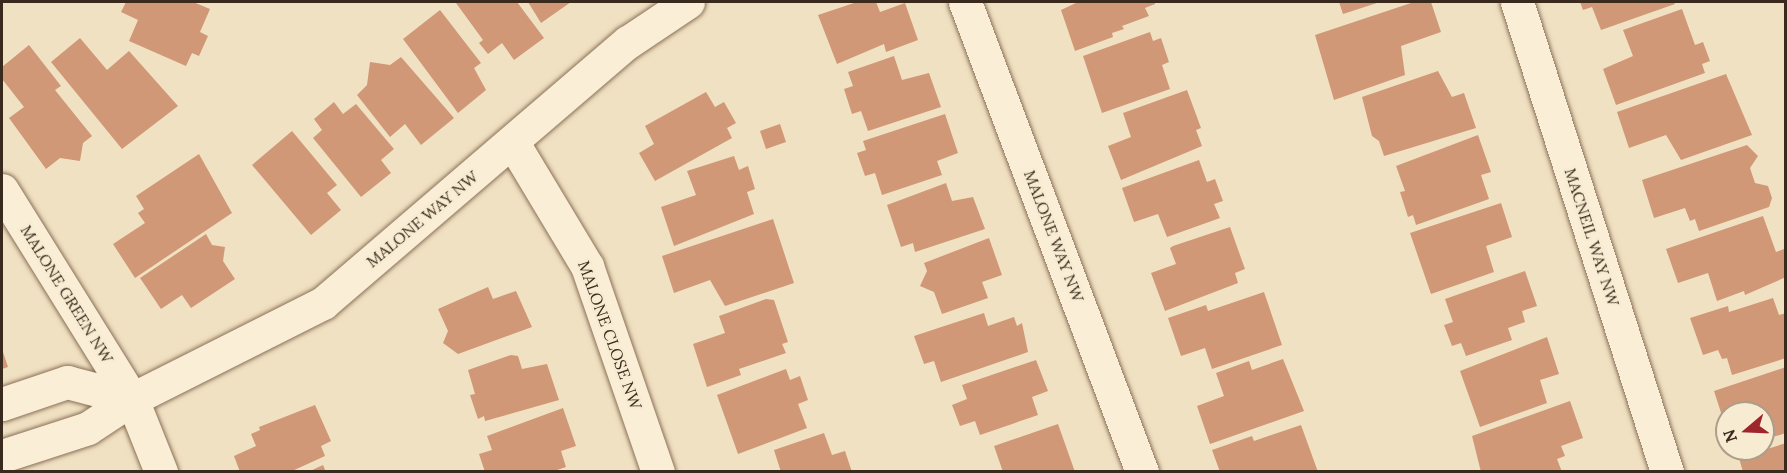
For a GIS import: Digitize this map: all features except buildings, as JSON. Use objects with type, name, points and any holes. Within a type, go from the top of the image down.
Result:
[{"type":"street","name":"MALONE WAY NW","points":[[2,456],[88,428],[132,399],[322,303],[513,143],[628,42],[688,2]]},
{"type":"street","name":"MALONE WAY NW","points":[[965,2],[1142,471]]},
{"type":"street","name":"MACNEIL WAY NW","points":[[1517,2],[1667,471]]},
{"type":"street","name":"MALONE CLOSE NW","points":[[513,143],[587,266],[658,471]]},
{"type":"street","name":"MALONE GREEN NW","points":[[2,190],[132,399],[161,471]]},
{"type":"street","points":[[2,404],[67,382],[132,399]]}]
